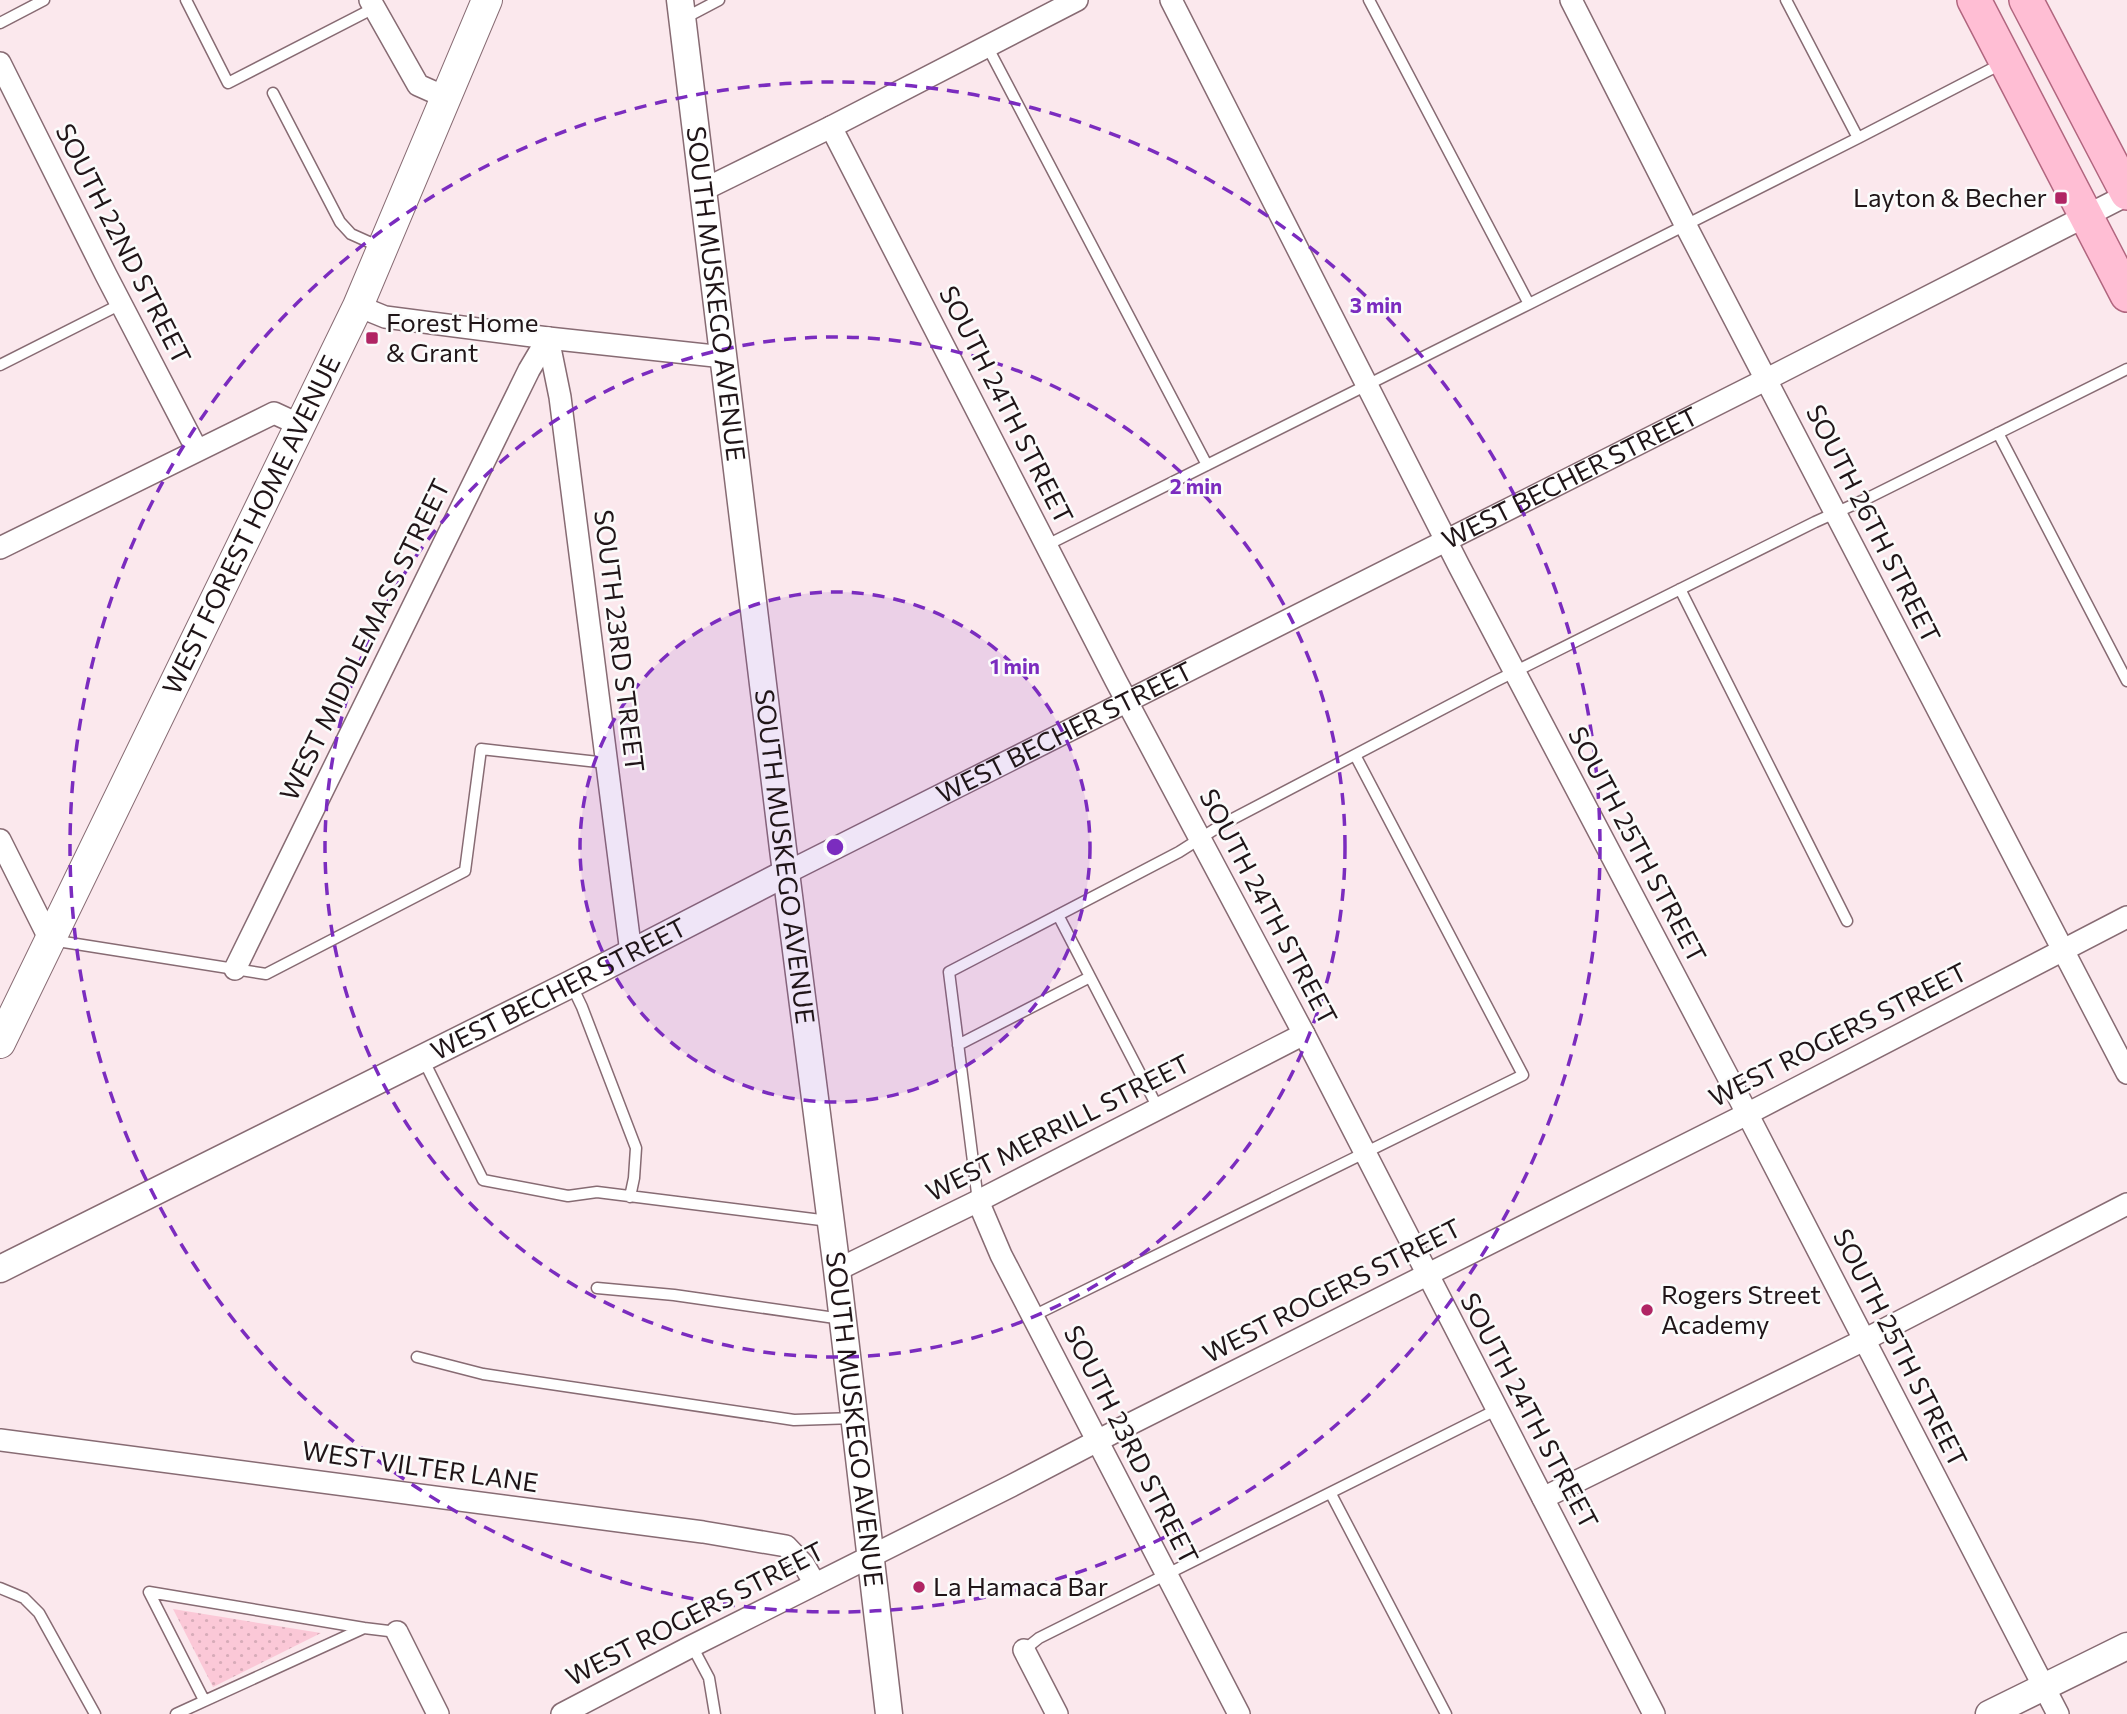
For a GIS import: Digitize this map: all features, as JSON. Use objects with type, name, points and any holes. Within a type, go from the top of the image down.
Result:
[{"type":"main road","name":"WEST FOREST HOME AVENUE","points":[[0,1043],[358,306],[487,0]]},
{"type":"main road","points":[[1974,0],[2127,295]]},
{"type":"main road","points":[[2026,0],[2127,194]]},
{"type":"street","points":[[703,190],[1077,0]]},
{"type":"street","name":"SOUTH 25TH STREET","points":[[1171,0],[1446,540],[2058,1714]]},
{"type":"street","name":"SOUTH 26TH STREET","points":[[1571,0],[2127,1073]]},
{"type":"street","points":[[372,4],[418,85],[445,97]]},
{"type":"street","name":"SOUTH MUSKEGO AVENUE","points":[[681,10],[837,1269],[889,1714]]},
{"type":"street","name":"SOUTH 22ND STREET","points":[[0,63],[197,450]]},
{"type":"street","name":"SOUTH 24TH STREET","points":[[831,127],[1127,701],[1304,1034],[1654,1714]]},
{"type":"street","name":"WEST BECHER STREET","points":[[0,1269],[571,984],[2127,194]]},
{"type":"street","points":[[358,306],[385,317],[724,357]]},
{"type":"street","name":"SOUTH 23RD STREET","points":[[548,338],[560,397],[631,953]]},
{"type":"street","name":"WEST MIDDLEMASS STREET","points":[[235,969],[529,370],[548,338]]},
{"type":"street","points":[[0,548],[274,413],[300,425]]},
{"type":"street","points":[[0,840],[50,940]]},
{"type":"street","name":"WEST ROGERS STREET","points":[[562,1714],[1747,1114],[2127,917]]},
{"type":"street","name":"WEST MERRILL STREET","points":[[837,1269],[978,1201],[1304,1034]]},
{"type":"street","name":"SOUTH 23RD STREET","points":[[978,1201],[1001,1255],[1239,1714]]},
{"type":"street","points":[[1543,1498],[1864,1340],[2127,1204]]},
{"type":"street","name":"WEST VILTER LANE","points":[[0,1440],[786,1546],[804,1565],[815,1584]]},
{"type":"street","points":[[397,1632],[438,1714]]},
{"type":"street","points":[[1989,1714],[2127,1646]]},
{"type":"street","points":[[1024,1650],[1057,1714]]},
{"type":"lane","points":[[0,23],[44,0]]},
{"type":"lane","points":[[186,0],[228,83],[372,4]]},
{"type":"lane","points":[[681,10],[719,0]]},
{"type":"lane","points":[[1369,0],[1530,303]]},
{"type":"lane","points":[[1786,0],[1858,138]]},
{"type":"lane","points":[[986,45],[1207,465]]},
{"type":"lane","points":[[1046,545],[1686,226],[2006,62]]},
{"type":"lane","points":[[273,93],[340,222],[351,234],[382,248]]},
{"type":"lane","points":[[0,365],[121,303]]},
{"type":"lane","points":[[978,1201],[949,972],[1179,852],[1223,824],[1515,672],[2127,369]]},
{"type":"lane","points":[[1998,433],[2127,681]]},
{"type":"lane","points":[[1680,589],[1847,920]]},
{"type":"lane","points":[[50,940],[266,974],[465,871],[481,749],[607,763]]},
{"type":"lane","points":[[1033,1315],[1523,1075],[1354,755]]},
{"type":"lane","points":[[1058,915],[1158,1108]]},
{"type":"lane","points":[[958,1045],[1090,977]]},
{"type":"lane","points":[[571,984],[636,1148],[630,1197]]},
{"type":"lane","points":[[422,1057],[483,1180],[568,1196],[597,1192],[830,1222]]},
{"type":"lane","points":[[597,1288],[674,1295],[842,1319]]},
{"type":"lane","points":[[416,1357],[483,1374],[794,1420],[855,1418]]},
{"type":"lane","points":[[1024,1650],[1039,1638],[1496,1410]]},
{"type":"lane","points":[[1331,1494],[1446,1714]]},
{"type":"lane","points":[[0,1588],[24,1598],[39,1613],[95,1714]]},
{"type":"lane","points":[[204,1700],[149,1592],[397,1632]]},
{"type":"lane","points":[[176,1714],[364,1628]]},
{"type":"lane","points":[[692,1646],[709,1678],[715,1714]]},
{"type":"shaded area","points":[[173,1609],[321,1633],[213,1687]]},
{"type":"place","name":"Layton & Becher","points":[[2061,198]]},
{"type":"place","name":"Forest Home & Grant","points":[[372,338]]},
{"type":"place","name":"Rogers Street Academy","points":[[1647,1310]]},
{"type":"place","name":"La Hamaca Bar","points":[[919,1587]]}]
